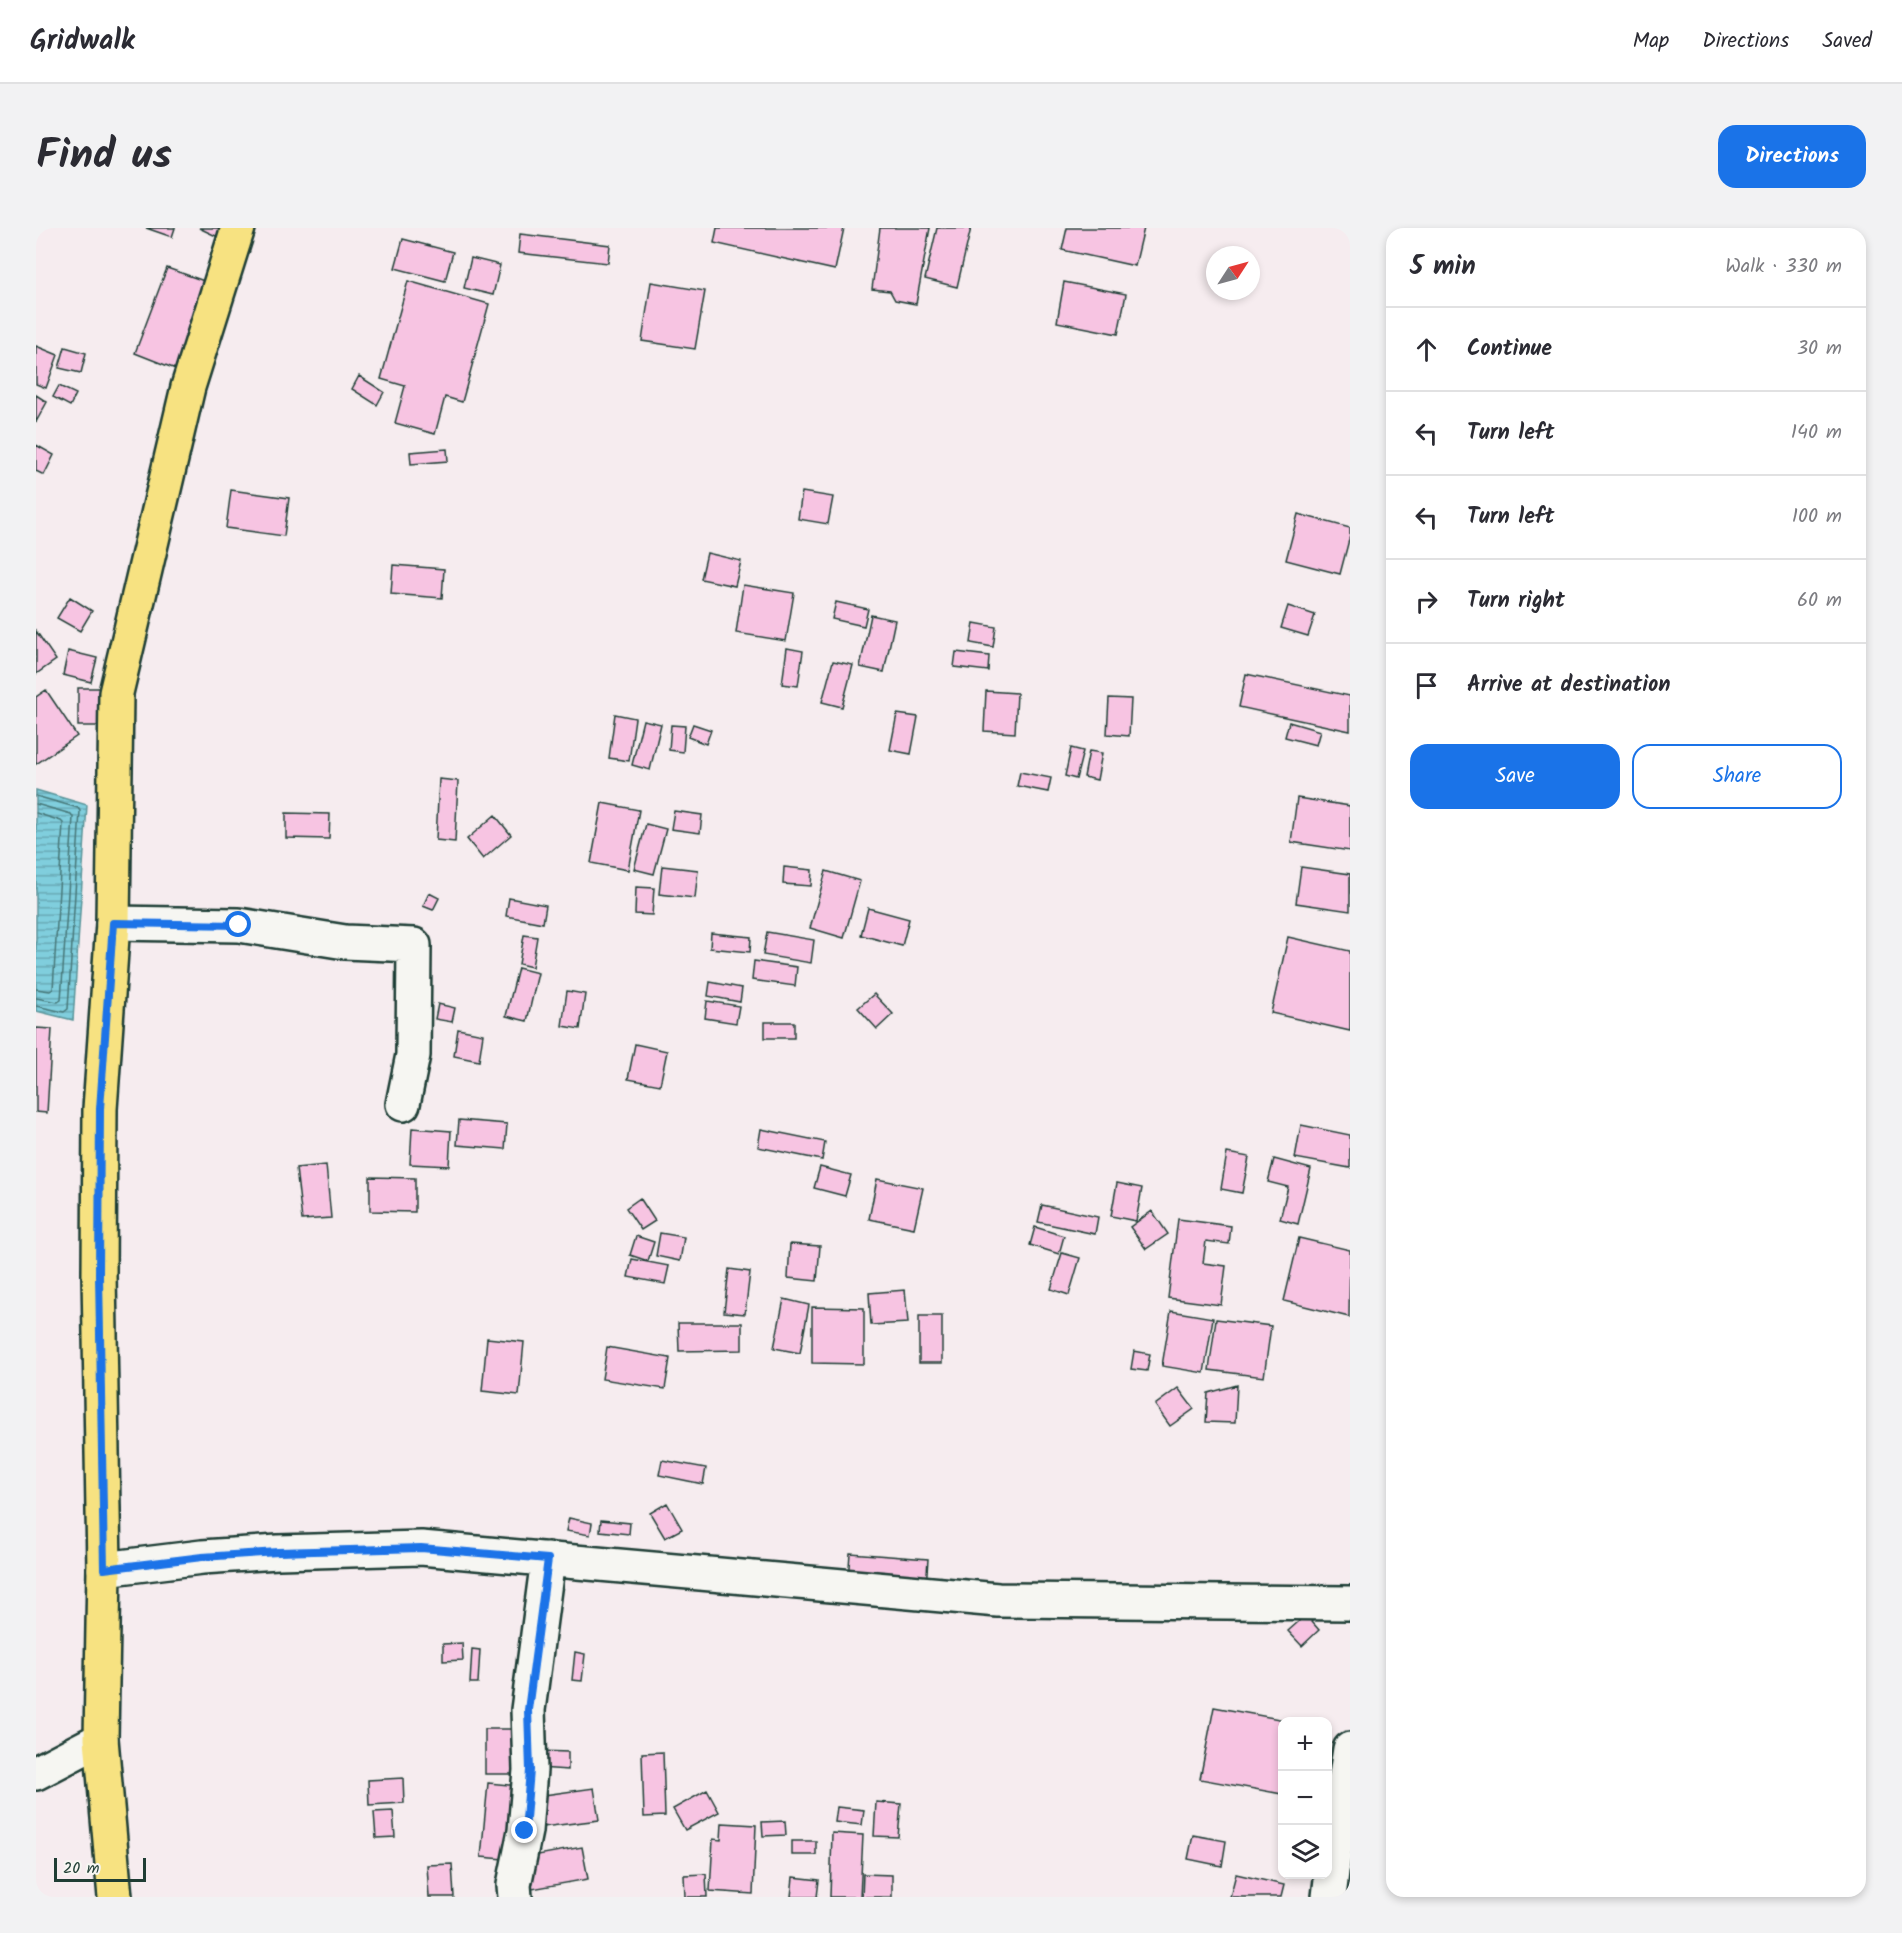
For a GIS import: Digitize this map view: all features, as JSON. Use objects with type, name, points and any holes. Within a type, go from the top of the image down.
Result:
[{"type":"main road","points":[[115,1897],[101,1739],[104,1569],[99,1275],[100,1109],[113,923],[116,693],[188,387],[238,228]]},
{"type":"street","points":[[113,923],[239,925],[345,942],[414,945],[412,1055],[403,1104]]},
{"type":"street","points":[[104,1569],[245,1554],[421,1548],[999,1600],[1350,1603]]},
{"type":"street","points":[[515,1897],[514,1885],[525,1831],[530,1770],[528,1710],[548,1559]]},
{"type":"street","points":[[36,1773],[101,1739]]},
{"type":"street","points":[[1329,1897],[1350,1749]]},
{"type":"water","points":[[36,790],[87,805],[73,1020],[36,1011]]},
{"type":"building","points":[[146,228],[175,228],[172,237]]},
{"type":"building","points":[[199,228],[222,228],[218,237]]},
{"type":"building","points":[[717,228],[844,228],[835,270],[714,243]]},
{"type":"building","points":[[880,228],[930,228],[916,304],[895,300],[890,291],[872,289]]},
{"type":"building","points":[[937,228],[971,228],[957,287],[925,279]]},
{"type":"building","points":[[1067,228],[1144,228],[1135,266],[1062,250]]},
{"type":"building","points":[[520,234],[610,245],[608,263],[518,253]]},
{"type":"building","points":[[403,239],[453,252],[445,281],[395,268]]},
{"type":"building","points":[[471,258],[500,265],[493,295],[464,288]]},
{"type":"building","points":[[167,268],[210,283],[178,370],[135,353]]},
{"type":"building","points":[[408,281],[489,304],[462,402],[445,397],[435,434],[395,423],[405,386],[381,379]]},
{"type":"building","points":[[651,282],[705,291],[695,349],[642,341]]},
{"type":"building","points":[[1064,282],[1126,294],[1118,334],[1057,322]]},
{"type":"building","points":[[36,346],[58,355],[46,388],[36,384]]},
{"type":"building","points":[[65,347],[86,353],[81,373],[59,368]]},
{"type":"building","points":[[359,376],[384,392],[377,405],[352,389]]},
{"type":"building","points":[[59,386],[76,394],[70,406],[53,397]]},
{"type":"building","points":[[36,395],[47,402],[36,422]]},
{"type":"building","points":[[36,445],[54,455],[44,475],[36,471]]},
{"type":"building","points":[[447,449],[448,461],[411,464],[410,452]]},
{"type":"building","points":[[231,490],[289,498],[284,536],[226,528]]},
{"type":"building","points":[[802,492],[833,497],[828,524],[798,519]]},
{"type":"building","points":[[1298,514],[1350,528],[1340,574],[1286,560]]},
{"type":"building","points":[[707,553],[741,561],[735,586],[701,579]]},
{"type":"building","points":[[393,565],[444,569],[442,598],[391,594]]},
{"type":"building","points":[[743,585],[794,593],[786,641],[736,633]]},
{"type":"building","points":[[70,597],[92,611],[80,631],[57,618]]},
{"type":"building","points":[[836,602],[868,609],[864,626],[832,619]]},
{"type":"building","points":[[1288,606],[1315,615],[1308,636],[1281,628]]},
{"type":"building","points":[[871,615],[895,620],[884,672],[860,667]]},
{"type":"building","points":[[974,623],[996,627],[993,647],[971,643]]},
{"type":"building","points":[[36,631],[56,660],[36,674]]},
{"type":"building","points":[[787,648],[803,651],[798,686],[782,684]]},
{"type":"building","points":[[68,651],[97,658],[91,682],[63,675]]},
{"type":"building","points":[[956,652],[989,656],[988,671],[954,667]]},
{"type":"building","points":[[833,661],[853,665],[842,707],[822,702]]},
{"type":"building","points":[[1246,674],[1350,696],[1350,731],[1239,707]]},
{"type":"building","points":[[78,688],[106,688],[106,726],[78,726]]},
{"type":"building","points":[[46,690],[77,736],[36,764],[36,697]]},
{"type":"building","points":[[986,691],[1017,693],[1015,733],[984,731]]},
{"type":"building","points":[[1109,698],[1131,699],[1129,736],[1107,734]]},
{"type":"building","points":[[615,714],[635,718],[629,761],[609,758]]},
{"type":"building","points":[[897,714],[918,717],[911,754],[890,750]]},
{"type":"building","points":[[643,720],[661,724],[650,770],[632,765]]},
{"type":"building","points":[[1289,722],[1320,731],[1316,745],[1285,737]]},
{"type":"building","points":[[693,724],[711,730],[706,744],[688,737]]},
{"type":"building","points":[[671,725],[685,726],[683,752],[669,750]]},
{"type":"building","points":[[1071,748],[1083,751],[1076,779],[1065,776]]},
{"type":"building","points":[[1089,751],[1102,753],[1097,780],[1084,777]]},
{"type":"building","points":[[1020,772],[1051,778],[1048,792],[1017,786]]},
{"type":"building","points":[[439,779],[458,781],[455,842],[436,840]]},
{"type":"building","points":[[1297,798],[1350,806],[1350,851],[1291,842]]},
{"type":"building","points":[[602,803],[639,810],[628,870],[591,863]]},
{"type":"building","points":[[674,811],[702,815],[700,833],[671,829]]},
{"type":"building","points":[[286,813],[330,814],[329,839],[286,838]]},
{"type":"building","points":[[495,815],[511,835],[483,859],[467,839]]},
{"type":"building","points":[[646,824],[666,829],[654,874],[634,869]]},
{"type":"building","points":[[662,866],[698,870],[695,898],[659,894]]},
{"type":"building","points":[[784,867],[812,870],[811,886],[783,884]]},
{"type":"building","points":[[1301,867],[1350,874],[1350,911],[1296,903]]},
{"type":"building","points":[[826,871],[860,881],[844,938],[810,928]]},
{"type":"building","points":[[636,887],[654,888],[652,915],[635,914]]},
{"type":"building","points":[[429,893],[439,898],[433,910],[423,906]]},
{"type":"building","points":[[509,898],[546,905],[543,923],[506,916]]},
{"type":"building","points":[[868,908],[909,919],[902,946],[861,935]]},
{"type":"building","points":[[767,932],[814,940],[811,963],[763,955]]},
{"type":"building","points":[[711,933],[751,937],[750,952],[710,948]]},
{"type":"building","points":[[524,935],[537,937],[532,967],[519,964]]},
{"type":"building","points":[[1288,937],[1350,951],[1350,1031],[1271,1013]]},
{"type":"building","points":[[754,961],[797,967],[795,986],[752,980]]},
{"type":"building","points":[[518,968],[538,973],[527,1021],[506,1016]]},
{"type":"building","points":[[710,982],[742,988],[740,1002],[708,996]]},
{"type":"building","points":[[567,991],[585,994],[580,1029],[562,1026]]},
{"type":"building","points":[[874,994],[893,1014],[877,1029],[858,1008]]},
{"type":"building","points":[[707,1001],[739,1006],[736,1023],[705,1018]]},
{"type":"building","points":[[438,1004],[455,1008],[452,1022],[435,1019]]},
{"type":"building","points":[[765,1022],[794,1022],[794,1038],[765,1038]]},
{"type":"building","points":[[36,1028],[52,1029],[47,1113],[36,1112]]},
{"type":"building","points":[[458,1029],[483,1034],[479,1061],[454,1056]]},
{"type":"building","points":[[635,1044],[667,1051],[660,1085],[628,1079]]},
{"type":"building","points":[[459,1120],[507,1124],[505,1149],[457,1145]]},
{"type":"building","points":[[1301,1125],[1350,1135],[1350,1168],[1295,1158]]},
{"type":"building","points":[[412,1128],[451,1131],[449,1166],[410,1164]]},
{"type":"building","points":[[761,1129],[825,1142],[822,1160],[758,1147]]},
{"type":"building","points":[[1227,1153],[1249,1157],[1242,1193],[1221,1189]]},
{"type":"building","points":[[1274,1159],[1311,1169],[1298,1224],[1280,1219],[1288,1187],[1268,1182]]},
{"type":"building","points":[[326,1165],[331,1218],[302,1220],[296,1168]]},
{"type":"building","points":[[820,1167],[851,1175],[845,1196],[814,1188]]},
{"type":"building","points":[[370,1177],[415,1178],[415,1212],[370,1211]]},
{"type":"building","points":[[877,1179],[923,1188],[914,1228],[869,1219]]},
{"type":"building","points":[[1117,1183],[1142,1188],[1136,1221],[1111,1216]]},
{"type":"building","points":[[640,1198],[655,1221],[641,1230],[626,1208]]},
{"type":"building","points":[[1042,1205],[1098,1217],[1095,1234],[1038,1222]]},
{"type":"building","points":[[1152,1211],[1168,1234],[1146,1249],[1130,1227]]},
{"type":"building","points":[[1178,1219],[1231,1226],[1229,1244],[1206,1241],[1203,1263],[1226,1266],[1221,1305],[1168,1298]]},
{"type":"building","points":[[1035,1227],[1064,1236],[1059,1254],[1030,1245]]},
{"type":"building","points":[[660,1233],[684,1237],[680,1261],[656,1256]]},
{"type":"building","points":[[636,1236],[654,1242],[648,1261],[630,1255]]},
{"type":"building","points":[[1299,1238],[1350,1250],[1349,1317],[1284,1301]]},
{"type":"building","points":[[790,1244],[820,1246],[817,1281],[788,1278]]},
{"type":"building","points":[[1062,1253],[1080,1258],[1069,1295],[1051,1289]]},
{"type":"building","points":[[632,1259],[669,1266],[665,1284],[628,1277]]},
{"type":"building","points":[[729,1269],[750,1272],[745,1314],[724,1312]]},
{"type":"building","points":[[905,1290],[908,1323],[871,1325],[869,1293]]},
{"type":"building","points":[[784,1299],[809,1305],[800,1353],[774,1348]]},
{"type":"building","points":[[812,1307],[864,1308],[864,1364],[812,1363]]},
{"type":"building","points":[[1171,1311],[1213,1318],[1204,1373],[1162,1366]]},
{"type":"building","points":[[919,1316],[942,1316],[942,1363],[919,1363]]},
{"type":"building","points":[[1216,1319],[1271,1326],[1264,1377],[1209,1370]]},
{"type":"building","points":[[678,1323],[742,1323],[742,1350],[679,1351]]},
{"type":"building","points":[[487,1338],[524,1342],[519,1395],[482,1391]]},
{"type":"building","points":[[607,1347],[670,1358],[665,1389],[602,1379]]},
{"type":"building","points":[[1134,1351],[1150,1354],[1147,1371],[1131,1369]]},
{"type":"building","points":[[1237,1385],[1235,1423],[1206,1422],[1208,1393]]},
{"type":"building","points":[[1178,1388],[1194,1409],[1170,1426],[1155,1405]]},
{"type":"building","points":[[662,1460],[706,1468],[703,1484],[659,1475]]},
{"type":"building","points":[[667,1503],[682,1529],[665,1538],[650,1513]]},
{"type":"building","points":[[569,1518],[592,1523],[590,1535],[566,1531]]},
{"type":"building","points":[[601,1520],[630,1523],[629,1534],[600,1531]]},
{"type":"building","points":[[850,1553],[928,1559],[926,1587],[848,1581]]},
{"type":"building","points":[[1306,1615],[1319,1630],[1302,1646],[1288,1631]]},
{"type":"building","points":[[462,1643],[463,1660],[443,1661],[443,1644]]},
{"type":"building","points":[[472,1649],[480,1650],[478,1683],[470,1683]]},
{"type":"building","points":[[575,1652],[585,1654],[582,1681],[572,1680]]},
{"type":"building","points":[[1214,1707],[1278,1719],[1278,1793],[1200,1779]]},
{"type":"building","points":[[485,1729],[522,1729],[522,1774],[485,1774]]},
{"type":"building","points":[[539,1751],[568,1752],[568,1770],[539,1768]]},
{"type":"building","points":[[663,1752],[665,1816],[644,1817],[642,1753]]},
{"type":"building","points":[[403,1778],[404,1803],[369,1805],[368,1780]]},
{"type":"building","points":[[488,1783],[521,1786],[515,1860],[481,1857]]},
{"type":"building","points":[[594,1788],[599,1820],[535,1828],[530,1797]]},
{"type":"building","points":[[707,1790],[719,1812],[685,1830],[673,1809]]},
{"type":"building","points":[[876,1802],[901,1804],[898,1837],[874,1836]]},
{"type":"building","points":[[837,1807],[864,1810],[862,1825],[835,1822]]},
{"type":"building","points":[[393,1811],[395,1837],[376,1838],[374,1812]]},
{"type":"building","points":[[785,1821],[786,1835],[763,1836],[762,1822]]},
{"type":"building","points":[[722,1823],[756,1825],[753,1894],[710,1891],[713,1839],[721,1840]]},
{"type":"building","points":[[832,1833],[863,1835],[860,1897],[830,1897]]},
{"type":"building","points":[[1193,1835],[1226,1841],[1222,1866],[1188,1859]]},
{"type":"building","points":[[792,1841],[816,1841],[816,1855],[792,1855]]},
{"type":"building","points":[[582,1847],[588,1879],[527,1890],[521,1858]]},
{"type":"building","points":[[452,1864],[454,1897],[429,1897],[427,1865]]},
{"type":"building","points":[[706,1874],[707,1897],[685,1897],[684,1875]]},
{"type":"building","points":[[863,1874],[892,1875],[892,1897],[862,1897]]},
{"type":"building","points":[[1236,1874],[1284,1885],[1281,1897],[1230,1897]]},
{"type":"building","points":[[793,1877],[819,1880],[817,1897],[791,1897]]},
{"type":"route","points":[[239,925],[113,923],[100,1109],[99,1275],[104,1569],[202,1557],[278,1552],[421,1548],[548,1559],[528,1710],[530,1770],[525,1831]]}]
